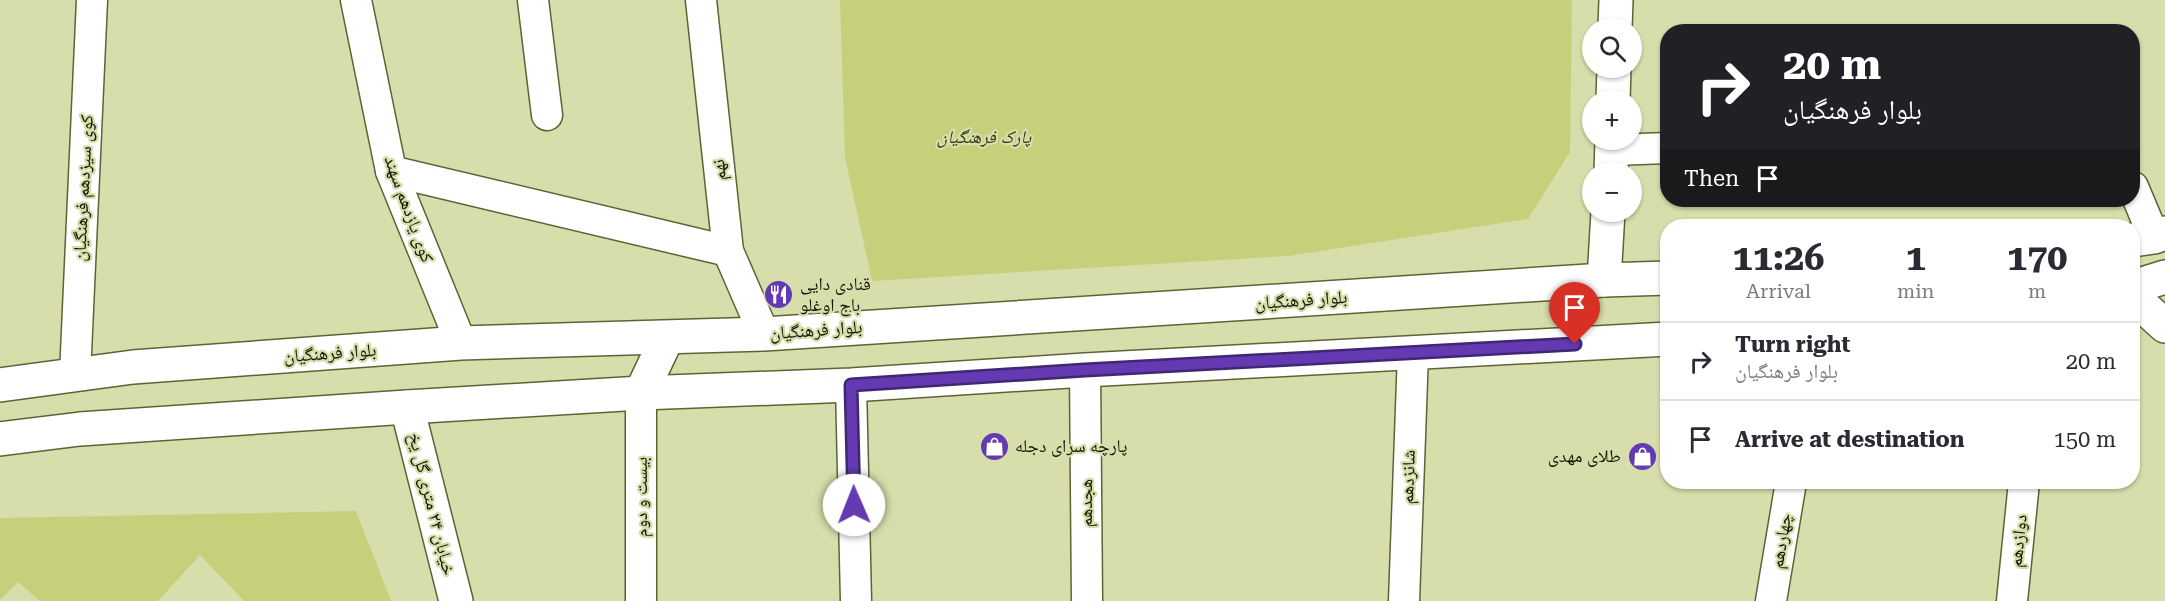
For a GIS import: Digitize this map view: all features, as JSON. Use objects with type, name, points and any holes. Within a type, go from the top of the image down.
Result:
[{"type":"main road","points":[[1615,18],[1616,0]]},
{"type":"main road","points":[[1604,280],[1607,222]]},
{"type":"main road","points":[[2140,285],[2165,277]]},
{"type":"main road","name":"بلوار فرهنگیان","points":[[0,385],[134,367],[461,344],[764,334],[1660,278]]},
{"type":"main road","points":[[2140,303],[2165,326]]},
{"type":"main road","points":[[641,393],[667,338]]},
{"type":"main road","points":[[0,439],[80,429],[407,407],[641,393],[851,385],[1085,370],[1660,339]]},
{"type":"main road","name":"خیابان ۲۴ متری گل یخ","points":[[407,407],[456,601]]},
{"type":"street","name":"کوی سیزدهم فرهنگیان","points":[[75,375],[92,0]]},
{"type":"street","name":"کوی یازدهم سهند","points":[[356,0],[391,171],[461,344]]},
{"type":"street","points":[[533,0],[547,115]]},
{"type":"street","name":"نهم","points":[[701,0],[728,251],[764,334]]},
{"type":"street","points":[[1612,154],[1660,149]]},
{"type":"street","points":[[391,171],[728,251]]},
{"type":"street","points":[[2140,206],[2151,237]]},
{"type":"street","name":"شانزدهم","points":[[1404,601],[1413,353]]},
{"type":"street","name":"هجدهم","points":[[1085,370],[1087,601]]},
{"type":"street","points":[[851,385],[856,601]]},
{"type":"street","name":"بیست و دوم","points":[[641,393],[641,601]]},
{"type":"street","name":"چهاردهم","points":[[1771,601],[1790,489]]},
{"type":"street","name":"دوازدهم","points":[[2012,601],[2023,489]]},
{"type":"green space","name":"پارک فرهنگیان","points":[[840,0],[1572,0],[1570,152],[1528,219],[1288,256],[872,281],[845,157]]},
{"type":"green space","points":[[356,511],[391,601],[244,601],[200,555],[158,601],[40,601],[18,582],[0,600],[0,518]]},
{"type":"place","name":"قنادی دایی باج اوغلو","points":[[779,294]]},
{"type":"place","name":"پارچه سرای دجله","points":[[994,446]]},
{"type":"place","name":"طلای مهدی","points":[[1642,456]]},
{"type":"route","points":[[854,505],[851,385],[1575,344]]}]
